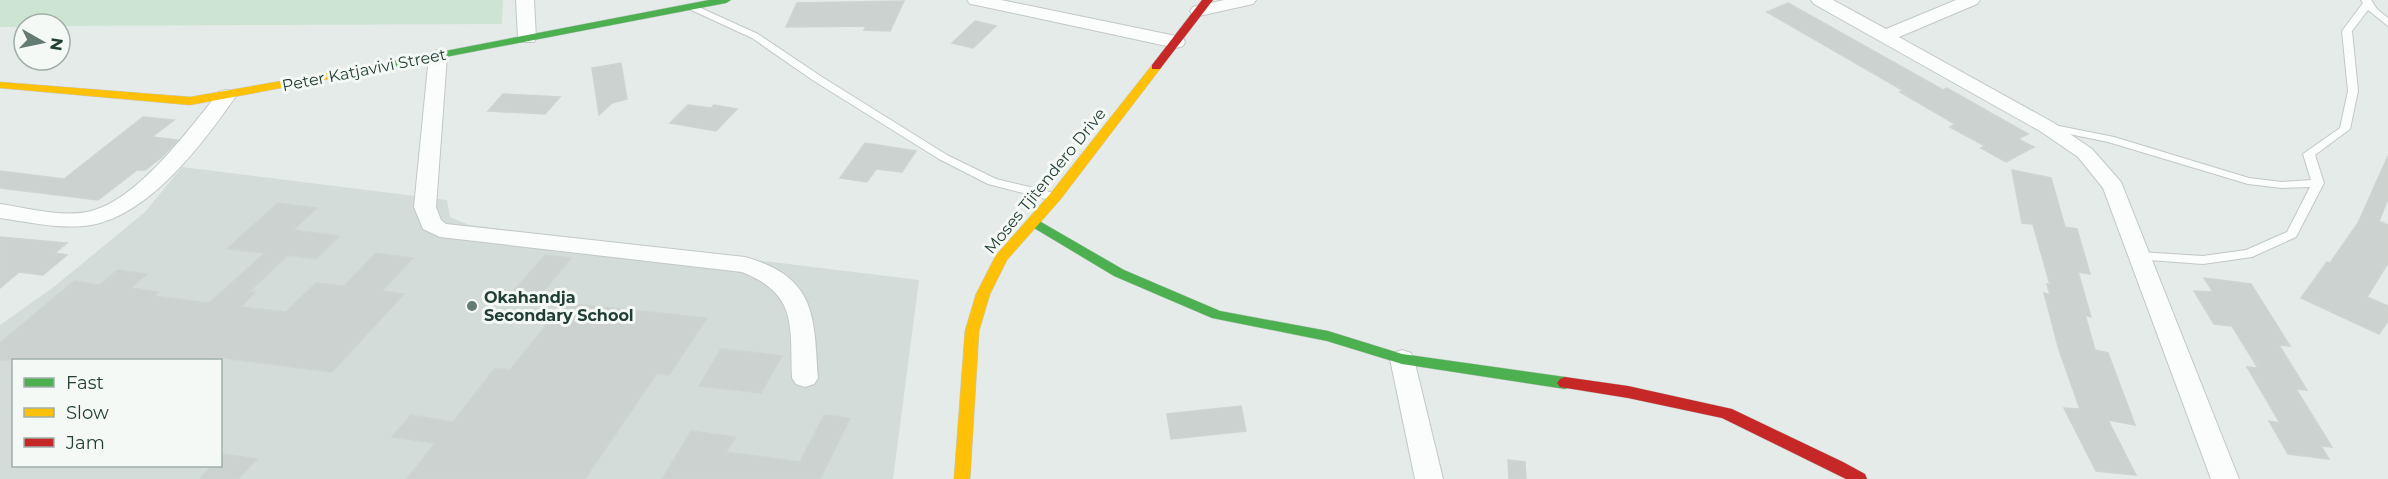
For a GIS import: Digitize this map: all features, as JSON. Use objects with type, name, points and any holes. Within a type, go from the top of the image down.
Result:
[{"type":"street","points":[[525,0],[527,38]]},
{"type":"street","name":"Peter Katjavivi Street","points":[[0,85],[190,101],[726,0]]},
{"type":"street","points":[[976,0],[1176,42]]},
{"type":"street","points":[[1204,6],[1247,0]]},
{"type":"street","points":[[1820,0],[2047,127],[2085,153],[2113,187],[2225,479]]},
{"type":"street","points":[[1885,36],[1971,0]]},
{"type":"street","name":"Moses Tjitendero Drive","points":[[962,479],[972,332],[983,294],[1001,258],[1034,222],[1204,6]]},
{"type":"street","points":[[438,56],[425,207],[431,224],[440,230],[745,265],[762,270],[783,281],[800,309],[805,378]]},
{"type":"street","points":[[0,212],[65,220],[93,218],[123,203],[152,184],[226,96]]},
{"type":"street","points":[[1034,222],[1119,273],[1217,315],[1328,336],[1402,359],[1628,392],[1726,413],[1838,466],[1859,479]]},
{"type":"street","points":[[1402,359],[1429,479]]},
{"type":"lane","points":[[2139,256],[2203,260],[2248,254],[2292,234],[2318,183],[2309,154],[2345,129],[2353,91],[2347,31],[2367,2],[2388,23]]},
{"type":"lane","points":[[692,7],[755,36],[818,79],[943,157],[992,182],[1054,197]]},
{"type":"lane","points":[[2047,127],[2110,139],[2248,182],[2282,185],[2318,183]]},
{"type":"shaded area","name":"Okahandja Secondary School","points":[[182,167],[447,200],[450,217],[469,225],[919,280],[893,479],[0,479],[0,325],[55,286],[145,212]]},
{"type":"green space","points":[[0,0],[503,0],[502,24],[72,26],[72,12],[12,12],[12,27],[0,27]]},
{"type":"building","points":[[904,1],[890,31],[864,30],[866,26],[786,27],[797,3]]},
{"type":"building","points":[[1788,3],[1943,90],[1947,88],[2028,134],[2018,139],[2034,147],[2006,162],[1981,148],[1985,146],[1950,127],[1955,124],[1900,92],[1904,91],[1767,12]]},
{"type":"building","points":[[975,21],[996,26],[973,48],[952,43]]},
{"type":"building","points":[[621,63],[627,99],[612,103],[599,115],[592,68]]},
{"type":"building","points":[[503,94],[560,97],[545,114],[488,111]]},
{"type":"building","points":[[688,105],[711,108],[714,105],[737,109],[716,131],[670,123]]},
{"type":"building","points":[[143,117],[174,120],[152,137],[178,140],[162,157],[145,170],[137,170],[98,200],[0,188],[0,171],[64,179]]},
{"type":"building","points":[[865,143],[916,151],[902,172],[876,169],[867,182],[840,178]]},
{"type":"building","points":[[2388,156],[2388,199],[2379,221],[2388,225],[2388,263],[2367,297],[2388,306],[2388,321],[2379,334],[2301,298],[2327,262],[2330,263],[2358,223]]},
{"type":"building","points":[[2012,170],[2051,178],[2065,227],[2077,229],[2090,274],[2078,272],[2091,317],[2085,315],[2095,350],[2108,353],[2135,425],[2108,420],[2136,475],[2096,471],[2064,408],[2080,409],[2059,350],[2044,293],[2050,295],[2047,284],[2050,285],[2033,224],[2022,223]]},
{"type":"building","points":[[278,203],[317,208],[293,230],[339,236],[316,259],[288,255],[249,292],[255,292],[241,307],[286,312],[316,283],[344,286],[376,253],[413,258],[382,291],[404,294],[332,372],[216,357],[214,359],[0,360],[0,343],[74,281],[100,285],[117,270],[147,274],[131,288],[159,292],[154,296],[209,303],[265,253],[227,249]]},
{"type":"building","points":[[0,237],[67,243],[55,253],[67,255],[43,275],[19,272],[0,288]]},
{"type":"building","points":[[545,255],[571,258],[538,298],[511,294]]},
{"type":"building","points":[[2204,278],[2251,284],[2290,346],[2279,345],[2307,390],[2296,389],[2332,447],[2321,446],[2329,459],[2288,454],[2269,421],[2280,423],[2247,367],[2258,368],[2232,326],[2214,324],[2194,291],[2213,292]]},
{"type":"building","points":[[564,303],[707,318],[669,375],[657,373],[585,479],[407,479],[435,443],[392,437],[411,415],[453,422],[495,368],[510,370]]},
{"type":"building","points":[[721,349],[782,356],[761,393],[699,386]]},
{"type":"building","points":[[1241,406],[1246,431],[1171,439],[1167,414]]},
{"type":"building","points":[[824,415],[850,418],[820,479],[662,479],[691,431],[736,437],[726,452],[800,462]]},
{"type":"building","points":[[222,455],[257,459],[238,479],[200,479],[210,467],[222,467]]},
{"type":"building","points":[[1508,460],[1525,462],[1526,479],[1509,479]]},
{"type":"traffic: fast","points":[[378,67],[726,0]]},
{"type":"traffic: fast","points":[[1034,222],[1119,273],[1217,315],[1328,336],[1402,359],[1565,383]]},
{"type":"traffic: slow","points":[[0,85],[190,101],[378,67]]},
{"type":"traffic: slow","points":[[962,479],[972,331],[983,294],[1001,258],[1055,197],[1156,67]]},
{"type":"traffic: jam","points":[[1156,67],[1208,0]]},
{"type":"traffic: jam","points":[[1565,383],[1628,392],[1726,413],[1837,466],[1859,479]]},
{"type":"place","name":"Okahandja Secondary School","points":[[472,306]]}]
